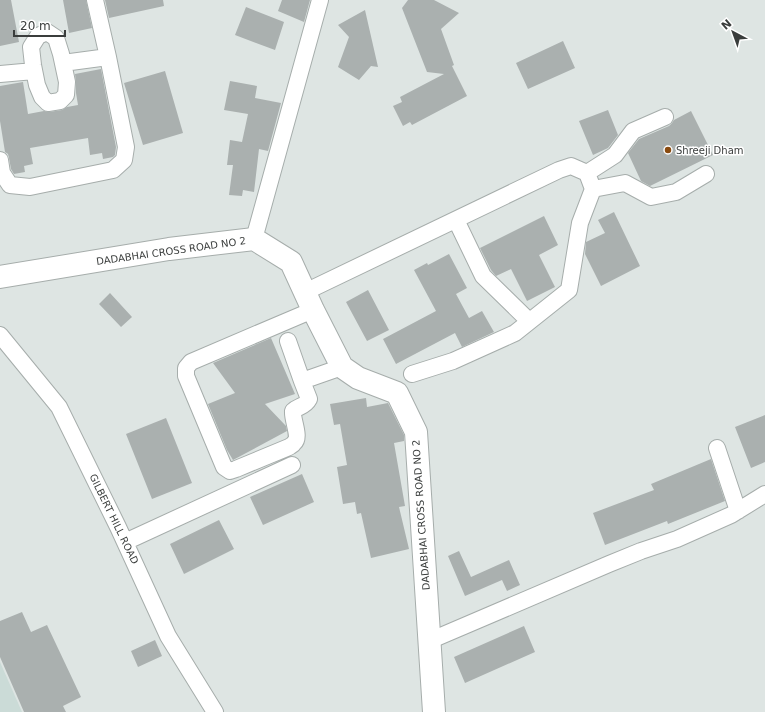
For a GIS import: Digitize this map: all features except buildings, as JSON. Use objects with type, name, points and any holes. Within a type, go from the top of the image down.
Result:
[{"type":"street","points":[[0,160],[2,173],[10,185],[30,187],[113,170],[124,160],[126,147],[95,0]]},
{"type":"street","points":[[254,240],[320,0]]},
{"type":"street","points":[[47,32],[56,38],[67,82],[66,95],[60,101],[48,103],[42,97],[37,85],[34,70],[31,46],[38,36],[47,32]]},
{"type":"street","points":[[63,63],[108,57]]},
{"type":"street","points":[[0,74],[34,70]]},
{"type":"street","points":[[587,173],[615,155],[633,131],[665,117]]},
{"type":"street","points":[[288,341],[307,375],[309,400],[304,406],[293,411],[292,416],[298,437],[295,443],[289,447],[236,470],[230,471],[224,467],[186,376],[186,368],[191,362],[309,301],[456,220],[559,170],[571,166],[587,173],[593,189],[580,223],[569,290],[515,333],[453,361],[412,374]]},
{"type":"street","points":[[593,189],[625,183],[651,197],[676,192],[706,174]]},
{"type":"street","points":[[456,220],[483,276],[530,321]]},
{"type":"street","name":"DADABHAI CROSS ROAD NO 2","points":[[0,277],[169,250],[254,240],[291,262],[341,364],[358,378],[397,393],[416,432],[434,712]]},
{"type":"street","name":"GILBERT HILL ROAD","points":[[0,335],[59,407],[125,542],[168,636],[215,712]]},
{"type":"street","points":[[307,375],[341,364]]},
{"type":"street","points":[[717,448],[738,511]]},
{"type":"street","points":[[125,542],[292,465]]},
{"type":"street","points":[[429,641],[609,564],[641,551],[678,539],[731,515],[765,494]]},
{"type":"shaded area","points":[[0,662],[22,712],[0,712]]},
{"type":"place","name":"Shreeji Dham","points":[[668,150]]}]
